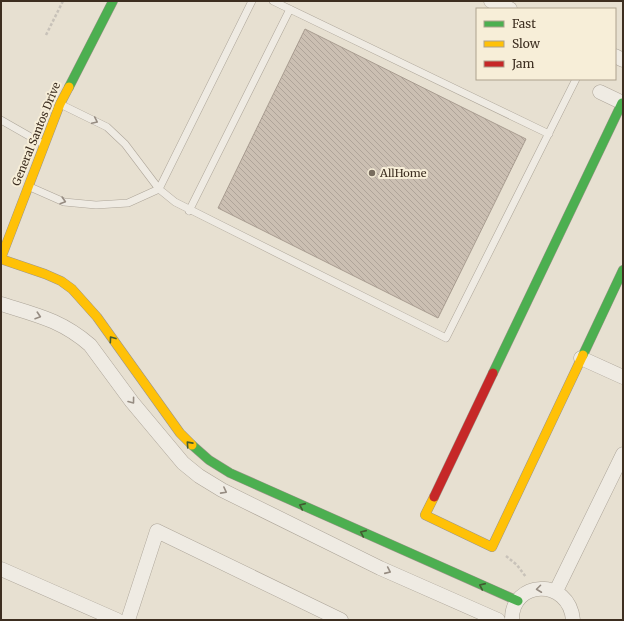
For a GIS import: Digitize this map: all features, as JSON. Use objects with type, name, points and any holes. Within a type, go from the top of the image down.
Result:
[{"type":"main road","name":"General Santos Drive","points":[[1,259],[43,144],[60,104],[113,1]]},
{"type":"main road","points":[[623,103],[425,515],[492,547],[623,270]]},
{"type":"main road","points":[[1,259],[45,274],[61,281],[72,289],[97,317],[180,433],[209,462],[230,473],[518,602]]},
{"type":"street","points":[[491,1],[508,8]]},
{"type":"street","points":[[600,92],[623,103]]},
{"type":"street","points":[[1,304],[60,324],[76,333],[90,346],[166,444],[183,463],[199,476],[222,490],[380,568],[498,620]]},
{"type":"street","points":[[581,358],[623,377]]},
{"type":"street","points":[[556,591],[623,454]]},
{"type":"street","points":[[128,620],[157,531],[341,620]]},
{"type":"street","points":[[1,569],[117,620]]},
{"type":"street","points":[[512,620],[514,609],[518,602],[531,590],[548,588],[556,591],[569,603],[573,620]]},
{"type":"lane","points":[[28,186],[64,202],[96,205],[128,203],[159,189],[252,1]]},
{"type":"lane","points":[[272,1],[549,134]]},
{"type":"lane","points":[[189,211],[290,9]]},
{"type":"lane","points":[[60,104],[107,127],[125,144],[159,189],[189,211],[446,338],[576,80]]},
{"type":"lane","points":[[1,120],[43,144]]},
{"type":"path","points":[[46,35],[63,1]]},
{"type":"path","points":[[492,547],[508,557],[517,565],[526,577],[531,590]]},
{"type":"building","points":[[305,29],[526,139],[438,318],[218,208]]},
{"type":"traffic: fast","points":[[69,87],[113,1]]},
{"type":"traffic: fast","points":[[493,373],[622,103]]},
{"type":"traffic: fast","points":[[583,355],[623,270]]},
{"type":"traffic: fast","points":[[192,445],[209,460],[230,473],[518,601]]},
{"type":"traffic: slow","points":[[1,258],[60,104],[69,87]]},
{"type":"traffic: slow","points":[[1,259],[45,274],[61,281],[72,289],[97,317],[180,433],[192,445]]},
{"type":"traffic: slow","points":[[434,497],[425,515],[492,547],[583,355]]},
{"type":"traffic: jam","points":[[434,497],[493,373]]},
{"type":"place","name":"AllHome","points":[[372,173]]}]
